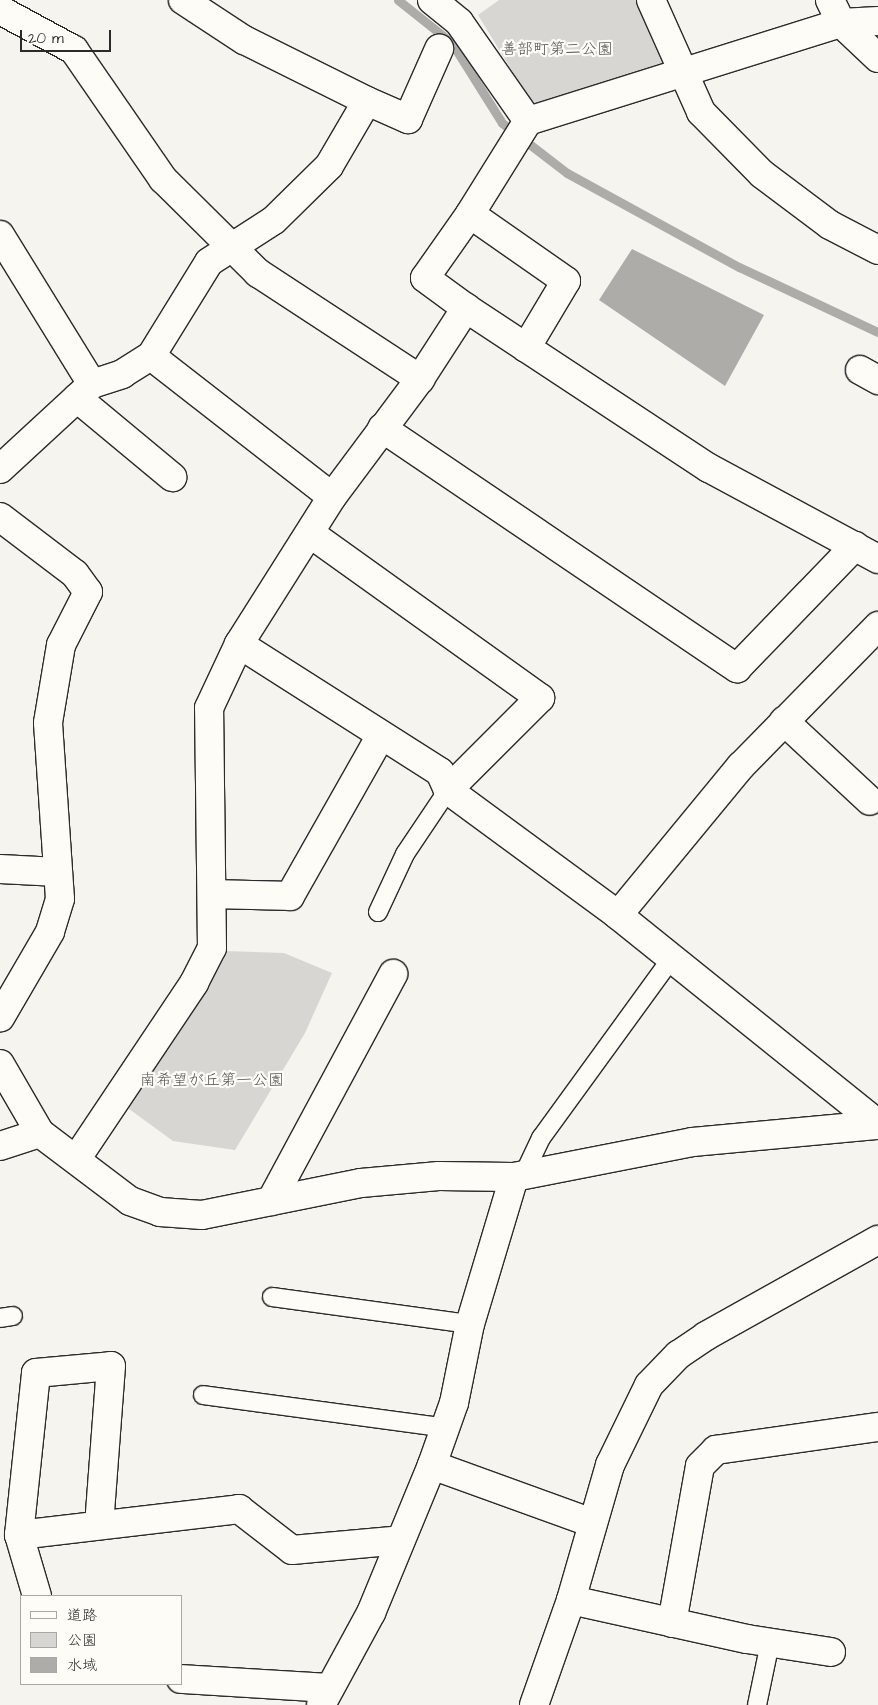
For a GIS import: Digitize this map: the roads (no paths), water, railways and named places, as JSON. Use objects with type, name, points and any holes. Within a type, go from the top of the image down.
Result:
[{"type":"street","points":[[183,0],[244,40],[367,101],[408,119],[439,50]]},
{"type":"street","points":[[432,0],[459,22],[528,122]]},
{"type":"street","points":[[651,0],[682,74],[702,112],[762,174],[830,225],[878,250]]},
{"type":"street","points":[[0,10],[74,50],[163,178],[236,246],[258,273],[420,379]]},
{"type":"street","points":[[835,12],[878,58]]},
{"type":"street","points":[[382,428],[736,668],[867,553],[709,468],[466,308],[425,278],[470,214],[528,122],[682,74],[835,12],[878,21]]},
{"type":"street","points":[[0,469],[85,391],[122,374],[152,356],[209,262],[274,220],[329,166],[367,101]]},
{"type":"street","points":[[470,214],[566,280],[526,348]]},
{"type":"street","points":[[0,235],[85,391],[172,477]]},
{"type":"street","points":[[77,1158],[194,983],[212,948],[214,894],[208,708],[239,644],[311,534],[332,497],[420,379],[466,308]]},
{"type":"street","points":[[152,356],[332,497]]},
{"type":"street","points":[[0,516],[75,574],[88,592],[61,646],[48,723],[60,899],[50,932],[0,1018]]},
{"type":"street","points":[[311,534],[540,698],[448,790]]},
{"type":"street","points":[[618,915],[784,721],[875,632]]},
{"type":"street","points":[[239,644],[380,737],[440,772],[448,790],[618,915],[878,1125]]},
{"type":"street","points":[[784,721],[870,801]]},
{"type":"street","points":[[214,894],[290,896],[380,737]]},
{"type":"street","points":[[0,869],[58,872]]},
{"type":"street","points":[[271,1201],[393,974]]},
{"type":"street","points":[[0,1064],[40,1133],[77,1158],[130,1201],[160,1212],[202,1215],[361,1183],[439,1176],[518,1177],[693,1142],[878,1125]]},
{"type":"street","points":[[0,1146],[40,1133]]},
{"type":"street","points":[[182,1679],[324,1696],[372,1613],[446,1428],[470,1324],[518,1177]]},
{"type":"street","points":[[534,1705],[571,1600],[592,1523],[626,1427],[649,1385],[678,1355],[878,1240]]},
{"type":"street","points":[[37,1595],[19,1536],[36,1373],[111,1366],[99,1526]]},
{"type":"street","points":[[672,1623],[700,1466],[716,1450],[878,1427]]},
{"type":"street","points":[[432,1465],[592,1523]]},
{"type":"street","points":[[19,1536],[239,1509],[292,1550],[401,1540]]},
{"type":"street","points":[[571,1600],[770,1643],[831,1652]]},
{"type":"lane","points":[[378,912],[405,854],[448,790]]},
{"type":"lane","points":[[518,1177],[542,1138],[672,958]]},
{"type":"lane","points":[[272,1297],[470,1324]]},
{"type":"lane","points":[[203,1395],[446,1428]]},
{"type":"lane","points":[[757,1705],[770,1643]]},
{"type":"water","points":[[632,249],[764,315],[725,386],[599,300]]},
{"type":"waterway","points":[[398,0],[452,43],[502,123],[567,173],[739,267],[878,332]]},
{"type":"park label","name":"善部町第二公園","points":[[557,49]]},
{"type":"park label","name":"南希望が丘第一公園","points":[[212,1080]]}]
